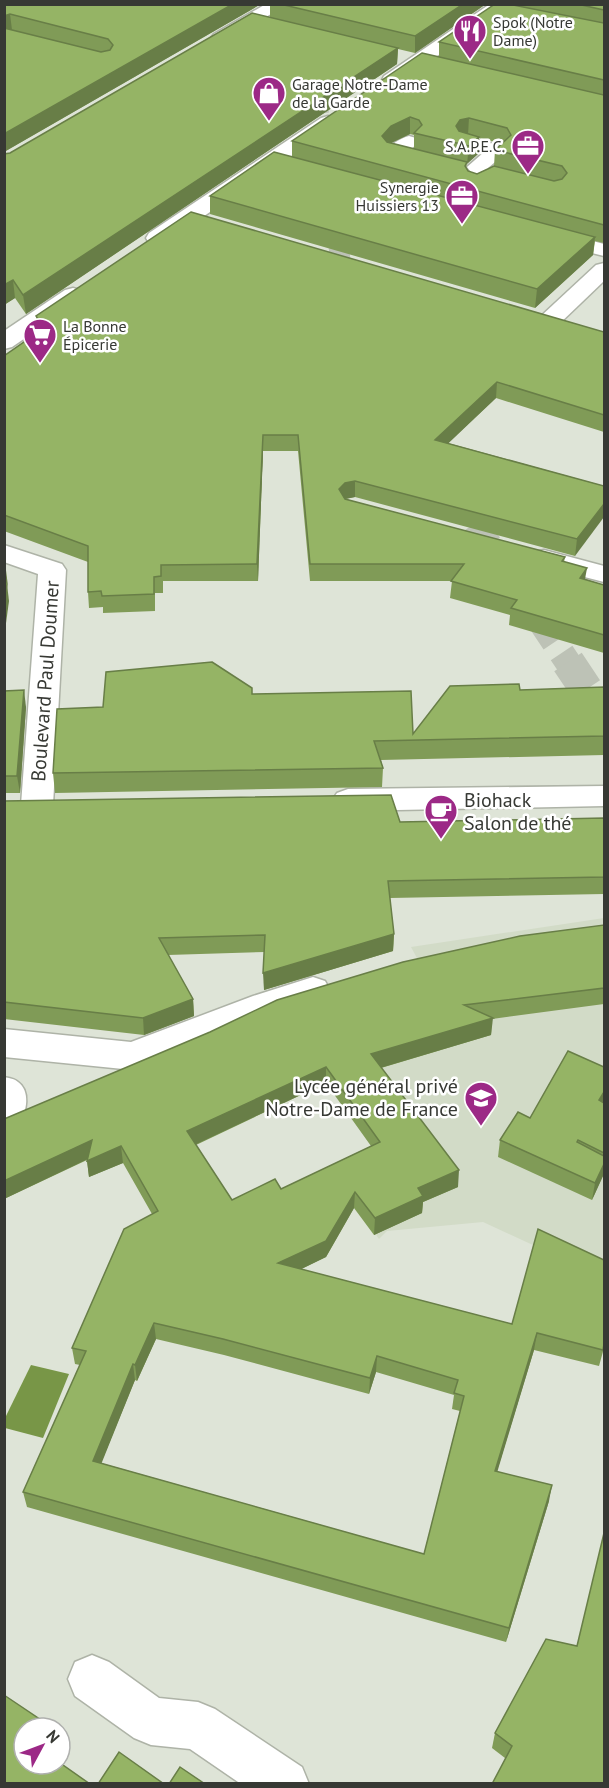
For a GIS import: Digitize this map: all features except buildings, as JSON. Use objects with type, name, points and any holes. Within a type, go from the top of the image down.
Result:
[{"type":"street","points":[[201,49],[224,30],[249,21],[279,4]]},
{"type":"street","points":[[379,88],[504,10]]},
{"type":"street","points":[[249,21],[270,26]]},
{"type":"street","points":[[395,56],[447,68]]},
{"type":"street","points":[[140,250],[340,115]]},
{"type":"street","points":[[409,142],[394,153],[439,165]]},
{"type":"street","points":[[467,143],[498,151],[477,167],[474,177],[492,175],[543,188]]},
{"type":"street","points":[[271,161],[296,168]]},
{"type":"street","points":[[188,217],[211,224]]},
{"type":"street","points":[[532,231],[604,250]]},
{"type":"street","points":[[549,321],[604,270]]},
{"type":"street","points":[[4,342],[92,283]]},
{"type":"street","points":[[527,315],[572,328]]},
{"type":"street","points":[[516,550],[604,574]]},
{"type":"street","name":"Boulevard Paul Doumer","points":[[4,553],[52,570],[49,805],[4,806]]},
{"type":"street","points":[[322,800],[604,796]]},
{"type":"street","points":[[4,1043],[133,1056],[266,1005],[345,981]]},
{"type":"street","points":[[4,1091],[8,1094],[7,1109],[4,1113]]},
{"type":"street","points":[[92,1679],[151,1721],[198,1726],[285,1784]]},
{"type":"shaded area","name":"Lycée général privé Notre-Dame de France","points":[[604,918],[604,1278],[483,1222],[387,1231],[379,1239],[364,1218],[387,1168],[279,1018],[425,973],[411,947]]},
{"type":"shaded area","points":[[31,1365],[69,1374],[43,1438],[5,1428],[5,1418]]},
{"type":"tunnel","points":[[322,4],[318,107],[343,277],[348,287]]},
{"type":"tunnel","points":[[348,287],[354,298]]},
{"type":"tunnel","points":[[453,491],[569,664]]},
{"type":"tunnel","points":[[568,662],[604,716]]},
{"type":"place","name":"Spok (Notre Dame)","points":[[470,60]]},
{"type":"place","name":"Garage Notre-Dame de la Garde","points":[[269,122]]},
{"type":"place","name":"S.A.P.E.C.","points":[[528,175]]},
{"type":"place","name":"Synergie Huissiers 13","points":[[462,225]]},
{"type":"place","name":"La Bonne Épicerie","points":[[40,364]]},
{"type":"place","name":"Biohack Salon de thé","points":[[441,840]]},
{"type":"place","name":"Lycée général privé Notre-Dame de France","points":[[481,1127]]}]
